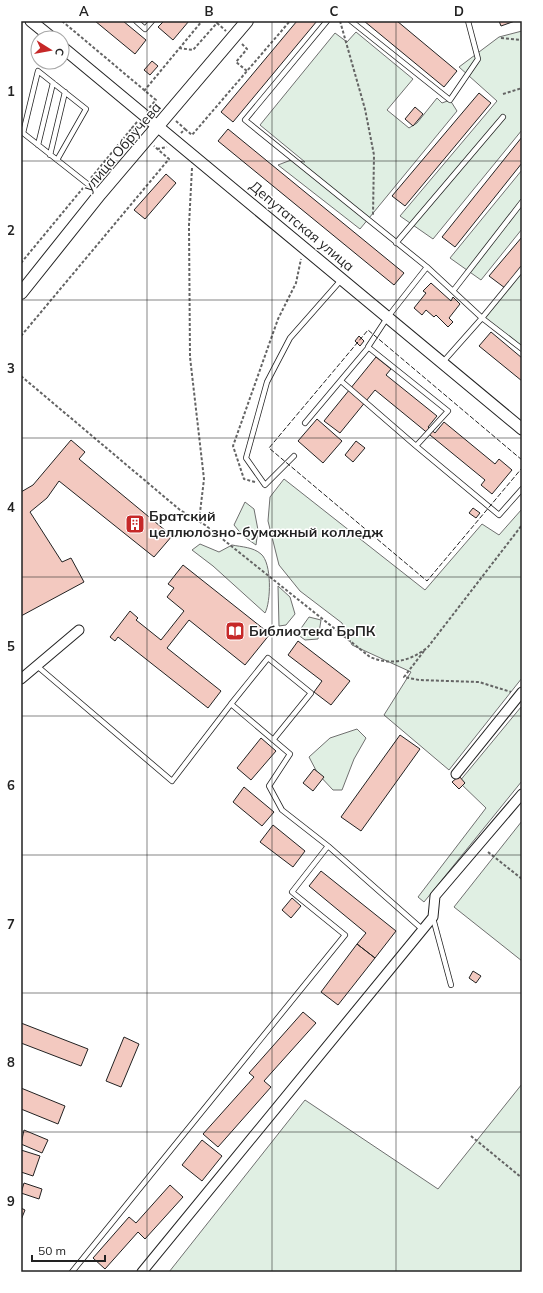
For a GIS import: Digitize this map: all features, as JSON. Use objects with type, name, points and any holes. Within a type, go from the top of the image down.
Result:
[{"type":"main road","name":"улица Обручева","points":[[21,293],[100,194],[159,127],[248,21]]},
{"type":"street","points":[[33,22],[42,30]]},
{"type":"street","name":"Депутатская улица","points":[[70,54],[522,429]]},
{"type":"street","points":[[21,679],[79,630]]},
{"type":"street","points":[[456,774],[521,694]]},
{"type":"street","points":[[142,1272],[433,917],[435,896],[522,794]]},
{"type":"lane","points":[[136,21],[145,29],[152,21]]},
{"type":"lane","points":[[327,21],[245,120],[427,267],[482,318],[522,349]]},
{"type":"lane","points":[[350,21],[450,100],[478,59],[468,21]]},
{"type":"lane","points":[[57,160],[86,110],[38,71],[23,133],[50,155],[100,194]]},
{"type":"lane","points":[[38,145],[52,82]]},
{"type":"lane","points":[[50,155],[65,92]]},
{"type":"lane","points":[[396,243],[503,117]]},
{"type":"lane","points":[[454,291],[522,202]]},
{"type":"lane","points":[[305,423],[368,348],[387,318],[427,267]]},
{"type":"lane","points":[[442,363],[482,318],[522,268]]},
{"type":"lane","points":[[294,456],[265,484],[246,458],[270,375],[290,338],[342,280]]},
{"type":"lane","points":[[368,348],[448,411],[416,446]]},
{"type":"lane","points":[[341,381],[499,515],[522,489]]},
{"type":"lane","points":[[37,666],[172,781],[268,658],[311,692],[273,740]]},
{"type":"lane","points":[[231,704],[290,754],[269,786],[282,810],[328,846],[422,929]]},
{"type":"lane","points":[[72,1272],[345,935],[292,892],[328,846]]},
{"type":"lane","points":[[433,917],[451,985]]},
{"type":"path","points":[[144,91],[202,21]]},
{"type":"path","points":[[179,48],[193,50],[217,23],[216,21]]},
{"type":"path","points":[[185,129],[192,135],[290,21]]},
{"type":"path","points":[[340,21],[365,109],[374,155],[372,222]]},
{"type":"path","points":[[501,38],[522,40]]},
{"type":"path","points":[[502,94],[522,88]]},
{"type":"path","points":[[21,263],[132,128]]},
{"type":"path","points":[[192,154],[189,225],[190,357],[204,479],[198,521]]},
{"type":"path","points":[[21,376],[180,510],[198,521],[370,657],[386,661],[406,660],[417,656],[428,647]]},
{"type":"path","points":[[521,694],[479,682],[419,680],[404,677],[522,525]]},
{"type":"path","points":[[488,852],[522,880]]},
{"type":"path","points":[[471,1136],[522,1178]]},
{"type":"green space","points":[[522,31],[522,130],[433,239],[400,216],[497,101],[459,67],[499,37]]},
{"type":"green space","points":[[356,32],[413,79],[387,110],[409,128],[417,123],[437,98],[442,103],[450,100],[457,111],[360,229],[278,165],[291,160],[305,162],[260,125],[335,33],[347,42]]},
{"type":"green space","points":[[522,170],[522,229],[481,280],[450,258]]},
{"type":"green space","points":[[522,269],[522,351],[482,318]]},
{"type":"green space","points":[[284,479],[425,590],[482,524],[499,535],[522,509],[522,678],[449,770],[384,715],[411,672],[352,645],[342,623],[300,591],[279,565],[268,521],[270,497]]},
{"type":"green space","points":[[245,502],[254,509],[258,530],[256,545],[243,536],[234,525]]},
{"type":"green space","points":[[200,544],[219,552],[232,545],[251,549],[261,554],[265,559],[269,574],[269,592],[265,613],[213,566],[192,550]]},
{"type":"green space","points":[[278,586],[290,597],[295,614],[286,625],[279,626]]},
{"type":"green space","points":[[309,617],[321,620],[318,639],[305,640],[297,634]]},
{"type":"green space","points":[[521,707],[522,781],[424,902],[418,897],[486,808],[459,782]]},
{"type":"green space","points":[[357,729],[366,738],[354,759],[342,790],[333,790],[318,774],[309,757],[330,738]]},
{"type":"green space","points":[[522,821],[522,961],[454,907]]},
{"type":"green space","points":[[522,1084],[522,1272],[169,1272],[305,1100],[438,1189]]},
{"type":"building","points":[[95,21],[123,21],[146,40],[135,54]]},
{"type":"building","points":[[164,21],[189,21],[173,40],[158,27]]},
{"type":"building","points":[[297,21],[317,21],[233,122],[221,112]]},
{"type":"building","points":[[364,21],[397,21],[457,71],[444,87]]},
{"type":"building","points":[[499,21],[515,21],[501,26]]},
{"type":"building","points":[[152,61],[158,66],[150,75],[144,70]]},
{"type":"building","points":[[479,93],[491,103],[405,206],[392,196]]},
{"type":"building","points":[[415,107],[423,114],[413,126],[405,119]]},
{"type":"building","points":[[228,129],[404,273],[394,285],[218,141]]},
{"type":"building","points":[[522,137],[522,163],[455,247],[442,237]]},
{"type":"building","points":[[166,174],[176,183],[145,219],[134,210]]},
{"type":"building","points":[[522,237],[522,266],[505,288],[489,276]]},
{"type":"building","points":[[431,283],[451,301],[453,297],[460,304],[449,318],[453,322],[448,327],[436,315],[434,317],[426,310],[422,315],[414,308],[426,293],[423,291]]},
{"type":"building","points":[[491,332],[522,358],[522,381],[479,346]]},
{"type":"building","points":[[359,336],[364,341],[360,346],[355,341]]},
{"type":"building","points":[[376,357],[391,369],[386,375],[437,416],[428,427],[435,433],[444,422],[495,464],[499,459],[512,470],[492,494],[481,485],[485,480],[375,390],[340,433],[324,421]]},
{"type":"building","points":[[317,419],[342,441],[323,463],[298,441]]},
{"type":"building","name":"Братский целлюлозно-бумажный колледж","points":[[71,440],[85,452],[79,459],[172,536],[154,557],[59,481],[47,498],[30,512],[62,562],[71,558],[84,582],[21,616],[21,492],[33,485]]},
{"type":"building","points":[[356,441],[365,448],[353,462],[345,455]]},
{"type":"building","points":[[473,508],[480,513],[476,518],[469,513]]},
{"type":"building","points":[[183,565],[270,634],[245,665],[189,620],[167,648],[221,691],[208,708],[118,637],[115,641],[110,637],[130,611],[138,618],[136,620],[161,640],[184,611],[167,597],[174,588],[168,584]]},
{"type":"building","points":[[298,641],[350,681],[331,705],[314,692],[322,681],[288,655]]},
{"type":"building","points":[[400,735],[420,749],[361,831],[341,817]]},
{"type":"building","points":[[261,738],[276,751],[251,780],[237,768]]},
{"type":"building","points":[[314,769],[324,777],[313,791],[303,783]]},
{"type":"building","points":[[459,776],[465,783],[459,789],[452,782]]},
{"type":"building","points":[[244,787],[274,812],[262,826],[233,802]]},
{"type":"building","points":[[273,825],[305,851],[293,867],[260,842]]},
{"type":"building","points":[[321,871],[396,931],[375,958],[357,944],[366,933],[309,886]]},
{"type":"building","points":[[292,898],[301,906],[291,918],[282,910]]},
{"type":"building","points":[[357,944],[375,958],[338,1005],[321,992]]},
{"type":"building","points":[[473,971],[481,976],[476,983],[469,978]]},
{"type":"building","points":[[303,1012],[316,1023],[264,1081],[271,1087],[218,1147],[203,1134],[254,1077],[249,1073]]},
{"type":"building","points":[[21,1023],[88,1049],[81,1066],[21,1043]]},
{"type":"building","points":[[124,1037],[139,1044],[121,1087],[106,1081]]},
{"type":"building","points":[[21,1088],[65,1106],[58,1124],[21,1109]]},
{"type":"building","points":[[24,1130],[48,1140],[42,1153],[21,1144]]},
{"type":"building","points":[[202,1140],[222,1156],[202,1181],[182,1165]]},
{"type":"building","points":[[21,1150],[40,1156],[33,1176],[21,1172]]},
{"type":"building","points":[[24,1183],[42,1189],[39,1199],[21,1193]]},
{"type":"building","points":[[170,1185],[183,1197],[145,1239],[138,1232],[105,1269],[93,1258],[129,1217],[136,1223]]},
{"type":"building","points":[[21,1208],[25,1210],[21,1220]]},
{"type":"fence","points":[[522,460],[368,330],[269,448],[427,581],[522,468]]},
{"type":"place","name":"Братский целлюлозно-бумажный колледж","points":[[135,524]]},
{"type":"place","name":"Библиотека БрПК","points":[[235,631]]}]
